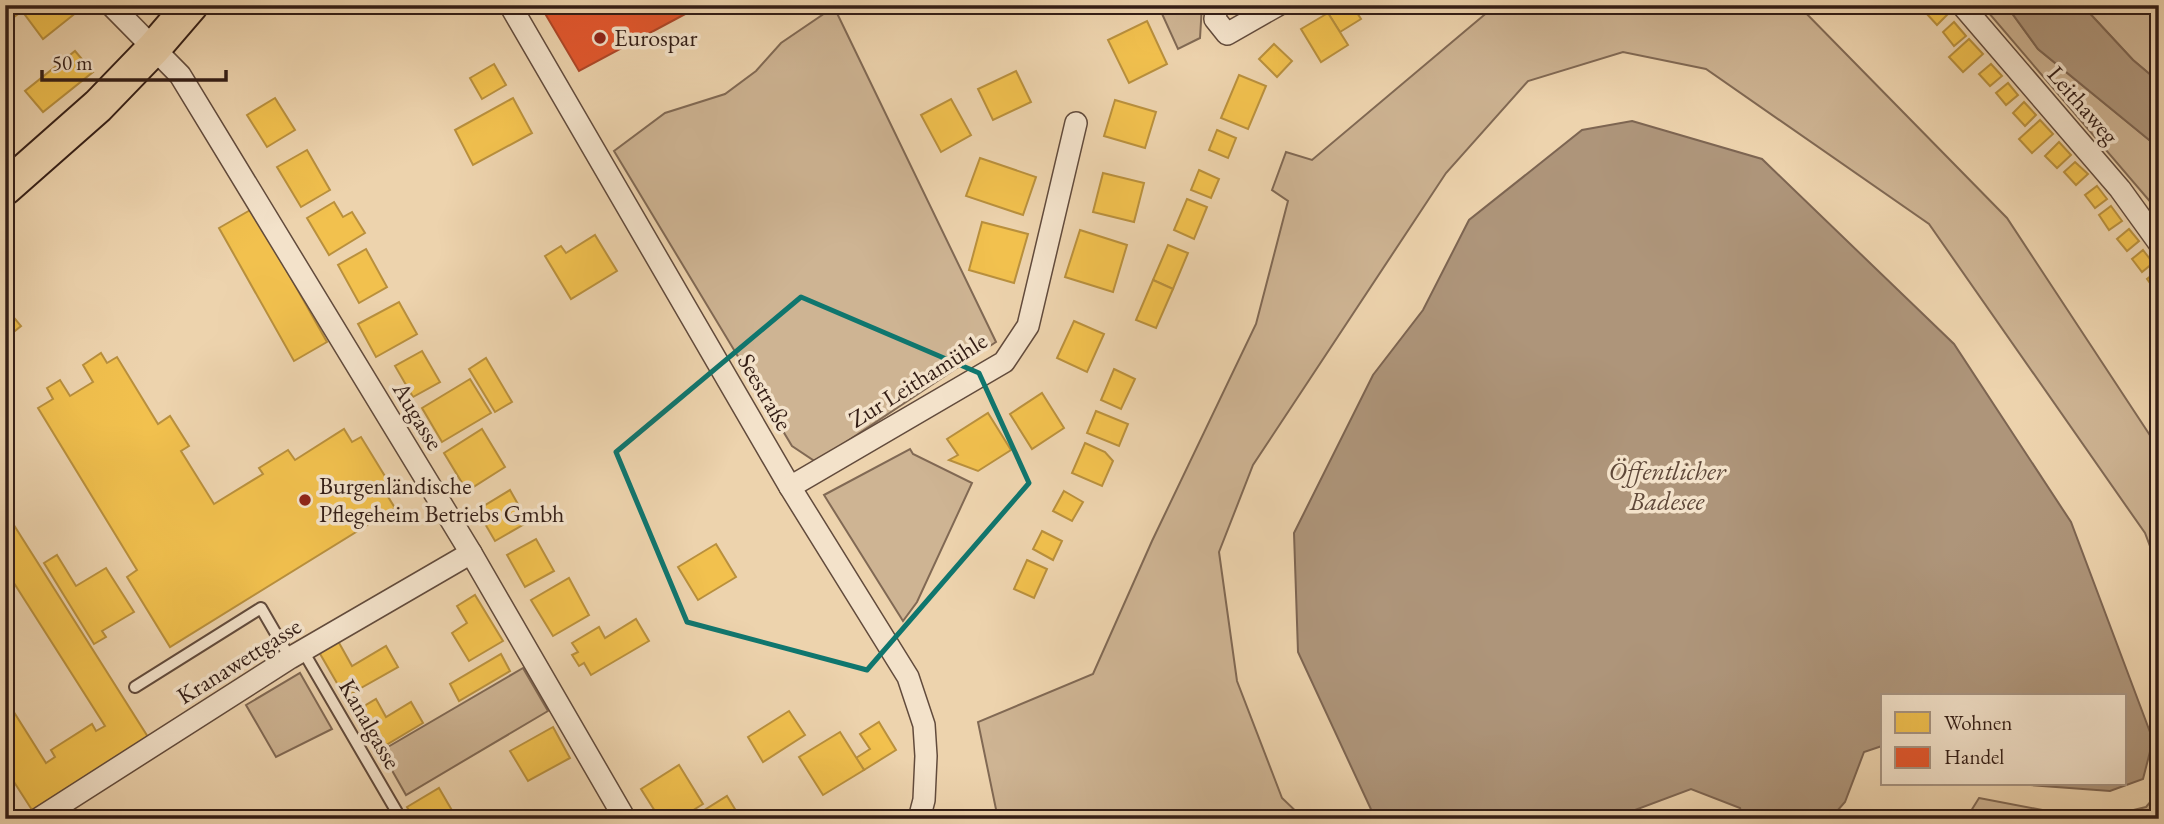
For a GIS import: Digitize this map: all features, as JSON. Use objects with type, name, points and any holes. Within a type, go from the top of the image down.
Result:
[{"type":"main road","points":[[5,188],[98,106],[191,5]]},
{"type":"street","name":"Augasse","points":[[111,5],[180,75],[471,553],[625,819]]},
{"type":"street","name":"Seestraße","points":[[510,5],[790,487],[908,677],[924,725],[924,800],[919,819]]},
{"type":"street","points":[[1216,5],[1215,19],[1227,34],[1278,5]]},
{"type":"street","name":"Leithaweg","points":[[1962,5],[2120,189],[2159,243]]},
{"type":"street","name":"Zur Leithamühle","points":[[790,487],[1004,362],[1028,326],[1076,123]]},
{"type":"street","name":"Kranawettgasse","points":[[43,818],[296,654],[471,553]]},
{"type":"lane","name":"Kanalgasse","points":[[135,687],[261,608],[296,654],[401,819]]},
{"type":"highlighted area","points":[[801,297],[979,373],[1029,483],[867,670],[687,622],[616,452]]},
{"type":"shaded area","points":[[1158,5],[1202,5],[1200,38],[1178,49]]},
{"type":"shaded area","points":[[1496,5],[1798,5],[2007,218],[2159,449],[2159,570],[2145,533],[1929,224],[1706,69],[1623,52],[1528,81],[1446,173],[1253,465],[1219,552],[1237,681],[1282,798],[1304,819],[1009,819],[1008,816],[998,819],[978,722],[1093,674],[1152,541],[1256,324],[1288,201],[1272,190],[1286,152],[1312,160]]},
{"type":"shaded area","points":[[1982,5],[2006,5],[2038,49],[2159,148],[2159,212]]},
{"type":"shaded area","points":[[2082,5],[2159,5],[2159,82],[2133,60]]},
{"type":"shaded area","points":[[834,7],[996,342],[816,462],[792,446],[614,151],[665,113],[725,94],[756,71],[781,43]]},
{"type":"shaded area","points":[[910,449],[913,454],[972,483],[917,602],[903,621],[824,495]]},
{"type":"shaded area","points":[[523,668],[548,711],[406,795],[381,751]]},
{"type":"shaded area","points":[[300,673],[332,729],[276,757],[246,705]]},
{"type":"shaded area","points":[[2159,792],[2159,819],[2096,819],[2146,807]]},
{"type":"shaded area","points":[[1979,798],[2090,819],[1966,819]]},
{"type":"water","points":[[2006,5],[2082,5],[2133,60],[2159,82],[2159,148],[2038,49]]},
{"type":"water","name":"Öffentlicher Badesee","points":[[1632,121],[1762,159],[1954,344],[2071,522],[2153,740],[2143,779],[2126,785],[2126,694],[1881,694],[1881,746],[1864,752],[1845,802],[1830,819],[1743,819],[1740,808],[1691,789],[1611,819],[1375,818],[1298,652],[1294,533],[1373,375],[1423,310],[1469,220],[1582,130]]},
{"type":"water","name":"Öffentlicher Badesee","points":[[2043,786],[2124,786],[2110,791]]},
{"type":"building: Wohnen","points":[[5,5],[79,5],[82,8],[43,39],[22,11],[5,24]]},
{"type":"building: Wohnen","points":[[1340,5],[1352,5],[1361,19],[1340,32],[1328,13]]},
{"type":"building: Wohnen","points":[[1934,5],[1940,5],[1948,14],[1937,25],[1926,13]]},
{"type":"building: Wohnen","points":[[1328,13],[1348,45],[1321,62],[1301,29]]},
{"type":"building: Wohnen","points":[[1147,21],[1167,64],[1129,83],[1108,40]]},
{"type":"building: Wohnen","points":[[1954,22],[1966,36],[1954,46],[1943,32]]},
{"type":"building: Wohnen","points":[[1969,39],[1983,54],[1963,72],[1949,57]]},
{"type":"building: Wohnen","points":[[1274,44],[1292,61],[1277,77],[1259,59]]},
{"type":"building: Wohnen","points":[[75,51],[93,72],[43,112],[25,91]]},
{"type":"building: Wohnen","points":[[494,64],[506,85],[482,99],[470,78]]},
{"type":"building: Wohnen","points":[[1991,64],[2002,76],[1990,86],[1979,74]]},
{"type":"building: Wohnen","points":[[1016,71],[1031,102],[993,120],[978,89]]},
{"type":"building: Wohnen","points":[[1239,75],[1266,86],[1248,129],[1221,118]]},
{"type":"building: Wohnen","points":[[2008,83],[2018,95],[2006,105],[1996,93]]},
{"type":"building: Wohnen","points":[[275,98],[295,130],[267,147],[247,115]]},
{"type":"building: Wohnen","points":[[513,98],[532,133],[473,165],[455,130]]},
{"type":"building: Wohnen","points":[[951,99],[971,135],[941,152],[921,115]]},
{"type":"building: Wohnen","points":[[1115,100],[1156,112],[1145,148],[1104,136]]},
{"type":"building: Wohnen","points":[[2024,102],[2036,115],[2025,126],[2013,113]]},
{"type":"building: Wohnen","points":[[2040,120],[2053,134],[2032,153],[2019,139]]},
{"type":"building: Wohnen","points":[[1217,130],[1236,138],[1228,158],[1209,150]]},
{"type":"building: Wohnen","points":[[2059,142],[2071,155],[2057,168],[2045,156]]},
{"type":"building: Wohnen","points":[[307,150],[330,190],[301,207],[277,167]]},
{"type":"building: Wohnen","points":[[980,158],[1036,177],[1023,215],[966,196]]},
{"type":"building: Wohnen","points":[[2075,162],[2088,174],[2076,185],[2064,172]]},
{"type":"building: Wohnen","points":[[1199,170],[1219,179],[1211,198],[1191,190]]},
{"type":"building: Wohnen","points":[[1103,173],[1144,183],[1134,222],[1093,212]]},
{"type":"building: Wohnen","points":[[2097,186],[2107,199],[2095,208],[2085,195]]},
{"type":"building: Wohnen","points":[[1187,199],[1207,207],[1194,239],[1174,230]]},
{"type":"building: Wohnen","points":[[334,202],[343,217],[352,212],[365,233],[329,255],[307,218]]},
{"type":"building: Wohnen","points":[[2111,206],[2122,221],[2109,230],[2099,215]]},
{"type":"building: Wohnen","points":[[252,209],[327,342],[294,361],[219,228]]},
{"type":"building: Wohnen","points":[[982,222],[1028,234],[1014,283],[969,270]]},
{"type":"building: Wohnen","points":[[2129,229],[2139,241],[2127,251],[2117,239]]},
{"type":"building: Wohnen","points":[[1080,230],[1127,245],[1113,292],[1065,277]]},
{"type":"building: Wohnen","points":[[595,235],[617,271],[571,299],[545,256],[561,246],[566,253]]},
{"type":"building: Wohnen","points":[[1168,245],[1188,253],[1173,289],[1153,280]]},
{"type":"building: Wohnen","points":[[366,249],[387,287],[359,303],[338,265]]},
{"type":"building: Wohnen","points":[[2143,250],[2153,263],[2142,272],[2132,259]]},
{"type":"building: Wohnen","points":[[2159,271],[2158,294],[2147,279]]},
{"type":"building: Wohnen","points":[[1153,280],[1173,289],[1156,328],[1136,320]]},
{"type":"building: Wohnen","points":[[399,302],[417,334],[376,357],[358,324]]},
{"type":"building: Wohnen","points":[[5,307],[21,326],[5,339]]},
{"type":"building: Wohnen","points":[[1074,321],[1104,334],[1087,372],[1057,358]]},
{"type":"building: Wohnen","points":[[422,351],[440,382],[413,397],[395,366]]},
{"type":"building: Wohnen","name":"Burgenländische Pflegeheim Betriebs Gmbh","points":[[101,353],[107,363],[117,357],[158,424],[170,416],[189,446],[181,451],[214,504],[263,474],[259,468],[288,450],[295,460],[344,429],[352,442],[361,437],[394,491],[387,495],[395,508],[170,647],[127,577],[137,570],[38,408],[53,399],[47,388],[60,380],[70,396],[93,382],[83,365]]},
{"type":"building: Wohnen","points":[[486,358],[512,402],[495,412],[469,369]]},
{"type":"building: Wohnen","points":[[1114,369],[1135,379],[1121,409],[1101,400]]},
{"type":"building: Wohnen","points":[[470,379],[491,413],[442,442],[422,408]]},
{"type":"building: Wohnen","points":[[1042,393],[1064,428],[1032,449],[1010,414]]},
{"type":"building: Wohnen","points":[[1096,411],[1128,424],[1119,446],[1087,433]]},
{"type":"building: Wohnen","points":[[988,413],[1011,450],[978,471],[949,460],[958,455],[947,439]]},
{"type":"building: Wohnen","points":[[482,429],[505,467],[467,491],[444,453]]},
{"type":"building: Wohnen","points":[[1085,443],[1105,452],[1113,461],[1102,486],[1072,473]]},
{"type":"building: Wohnen","points":[[510,490],[528,522],[495,541],[477,510]]},
{"type":"building: Wohnen","points":[[1064,491],[1083,502],[1072,521],[1053,511]]},
{"type":"building: Wohnen","points":[[5,511],[148,737],[32,810],[5,768],[5,698],[46,763],[55,757],[51,750],[92,724],[96,731],[105,726],[5,569]]},
{"type":"building: Wohnen","points":[[1042,531],[1062,541],[1053,560],[1033,549]]},
{"type":"building: Wohnen","points":[[536,539],[554,571],[525,587],[507,555]]},
{"type":"building: Wohnen","points":[[716,544],[736,577],[698,600],[678,567]]},
{"type":"building: Wohnen","points":[[57,555],[76,586],[106,568],[134,612],[102,631],[106,637],[94,644],[44,563]]},
{"type":"building: Wohnen","points":[[1027,560],[1047,569],[1034,598],[1014,589]]},
{"type":"building: Wohnen","points":[[569,578],[589,615],[553,636],[531,600]]},
{"type":"building: Wohnen","points":[[475,595],[503,641],[469,661],[452,633],[467,623],[457,606]]},
{"type":"building: Wohnen","points":[[636,619],[649,641],[591,675],[584,663],[579,666],[572,655],[578,652],[572,643],[599,627],[605,638]]},
{"type":"building: Wohnen","points":[[338,641],[352,666],[386,646],[398,667],[345,697],[319,652]]},
{"type":"building: Wohnen","points":[[501,654],[510,671],[459,701],[450,684]]},
{"type":"building: Wohnen","points":[[376,699],[386,717],[411,702],[423,723],[376,751],[354,712]]},
{"type":"building: Wohnen","points":[[789,711],[805,735],[763,762],[748,737]]},
{"type":"building: Wohnen","points":[[879,722],[896,750],[864,770],[856,758],[870,749],[860,734]]},
{"type":"building: Wohnen","points":[[553,727],[570,758],[528,781],[510,751]]},
{"type":"building: Wohnen","points":[[840,732],[864,770],[823,795],[799,757]]},
{"type":"building: Wohnen","points":[[679,765],[703,804],[679,819],[660,819],[641,789]]},
{"type":"building: Wohnen","points":[[439,788],[457,819],[414,819],[407,807]]},
{"type":"building: Wohnen","points":[[727,796],[741,819],[690,819]]},
{"type":"building: Handel","name":"Eurospar","points":[[540,5],[702,5],[579,71]]},
{"type":"place","name":"Eurospar","points":[[600,38]]},
{"type":"place","name":"Burgenländische Pflegeheim Betriebs Gmbh","points":[[305,500]]}]
